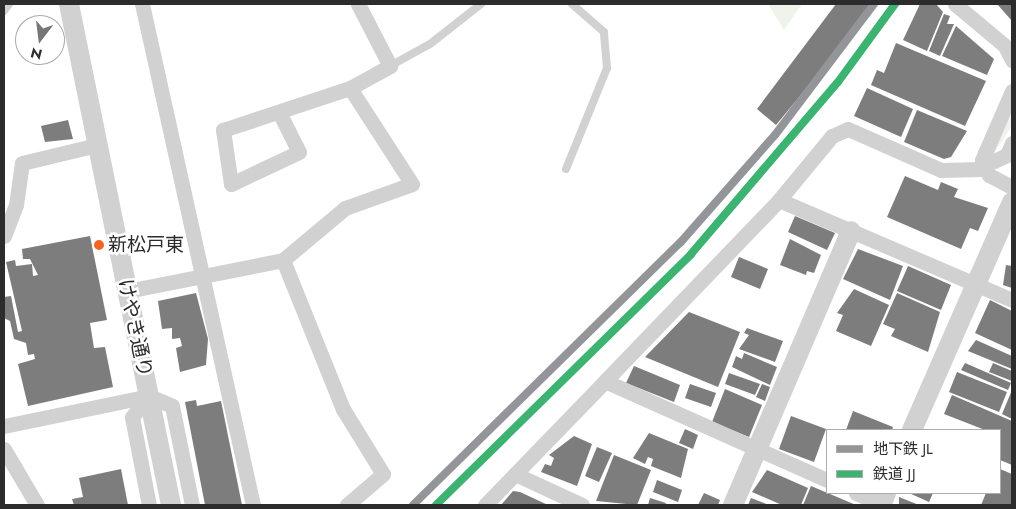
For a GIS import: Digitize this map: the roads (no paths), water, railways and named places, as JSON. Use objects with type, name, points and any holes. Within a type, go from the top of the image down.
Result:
[{"type":"street","name":"けやき通り","points":[[69,4],[171,505]]},
{"type":"street","points":[[142,4],[170,145],[206,276],[253,505]]},
{"type":"street","points":[[280,114],[299,152],[246,180],[231,184],[223,130],[280,114],[350,88],[390,66],[358,4]]},
{"type":"street","points":[[955,4],[1005,46],[1012,60]]},
{"type":"street","points":[[127,291],[283,260],[345,208],[412,184],[350,88]]},
{"type":"street","points":[[983,169],[984,153],[1012,91]]},
{"type":"street","points":[[485,505],[779,200],[832,136],[848,129],[941,170],[983,169],[1012,187]]},
{"type":"street","points":[[984,153],[994,161],[1007,155],[1012,143]]},
{"type":"street","points":[[4,236],[16,205],[22,163],[29,158],[97,145]]},
{"type":"street","points":[[779,200],[1012,300]]},
{"type":"street","points":[[912,429],[1012,202]]},
{"type":"street","points":[[733,505],[851,231]]},
{"type":"street","points":[[283,260],[343,409],[383,474],[347,505]]},
{"type":"street","points":[[605,381],[826,480]]},
{"type":"street","points":[[149,396],[132,417],[150,505]]},
{"type":"street","points":[[4,426],[149,396],[172,406],[192,505]]},
{"type":"street","points":[[4,449],[37,505]]},
{"type":"street","points":[[515,474],[582,505]]},
{"type":"street","points":[[859,494],[883,502]]},
{"type":"lane","points":[[4,11],[9,4]]},
{"type":"lane","points":[[390,66],[430,44],[481,4]]},
{"type":"lane","points":[[566,170],[608,68],[604,32],[572,4]]},
{"type":"metro line","name":"JL","points":[[413,505],[680,243],[775,135],[874,4]]},
{"type":"rail line","name":"JJ","points":[[436,505],[691,254],[838,82],[895,4]]},
{"type":"place","name":"新松戸東","points":[[99,245]]}]
